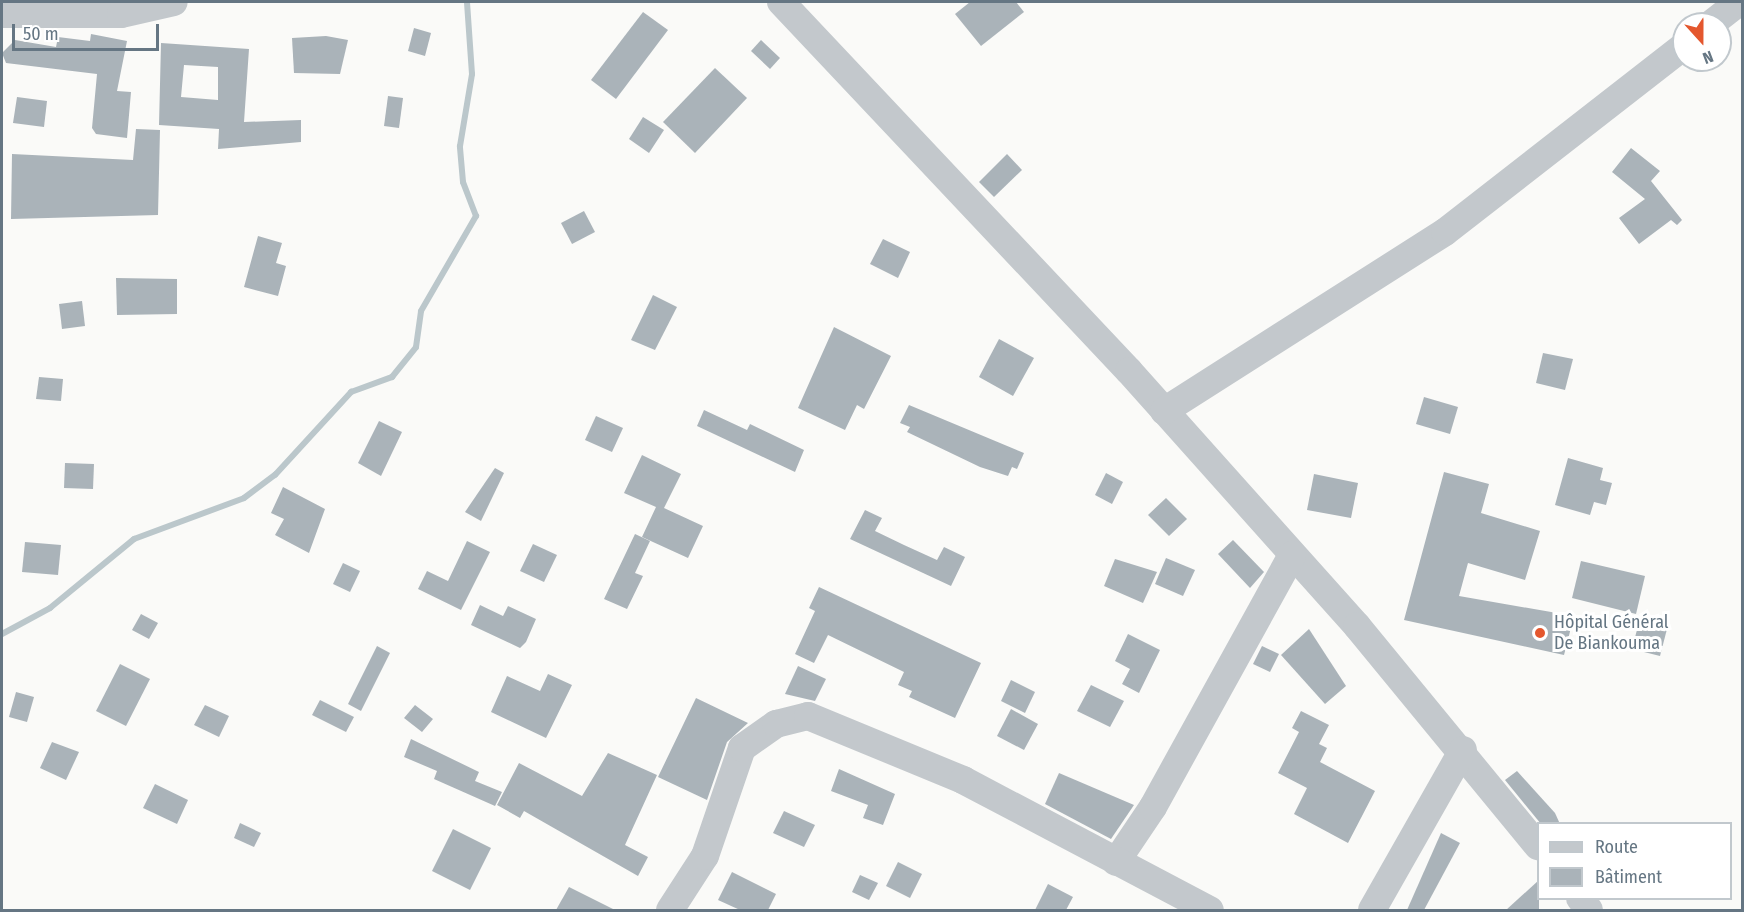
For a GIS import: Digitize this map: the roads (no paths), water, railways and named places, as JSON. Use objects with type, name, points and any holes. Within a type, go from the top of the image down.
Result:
[{"type":"street","points":[[2,14],[121,14],[174,2]]},
{"type":"street","points":[[781,2],[1164,411],[1463,750],[1537,843]]},
{"type":"street","points":[[1726,12],[1739,2]]},
{"type":"street","points":[[1164,411],[1445,232],[1672,55]]},
{"type":"street","points":[[1116,862],[1153,807],[1292,555]]},
{"type":"street","points":[[670,910],[705,856],[742,748],[776,724],[808,716],[963,780],[1210,910]]},
{"type":"street","points":[[1372,910],[1463,750]]},
{"type":"waterway","points":[[2,634],[50,608],[134,539],[244,498],[275,475],[351,392],[392,377],[416,347],[421,311],[476,216],[463,182],[460,146],[472,74],[467,2]]},
{"type":"place","name":"Hôpital Général De Biankouma","points":[[1540,633]]}]
